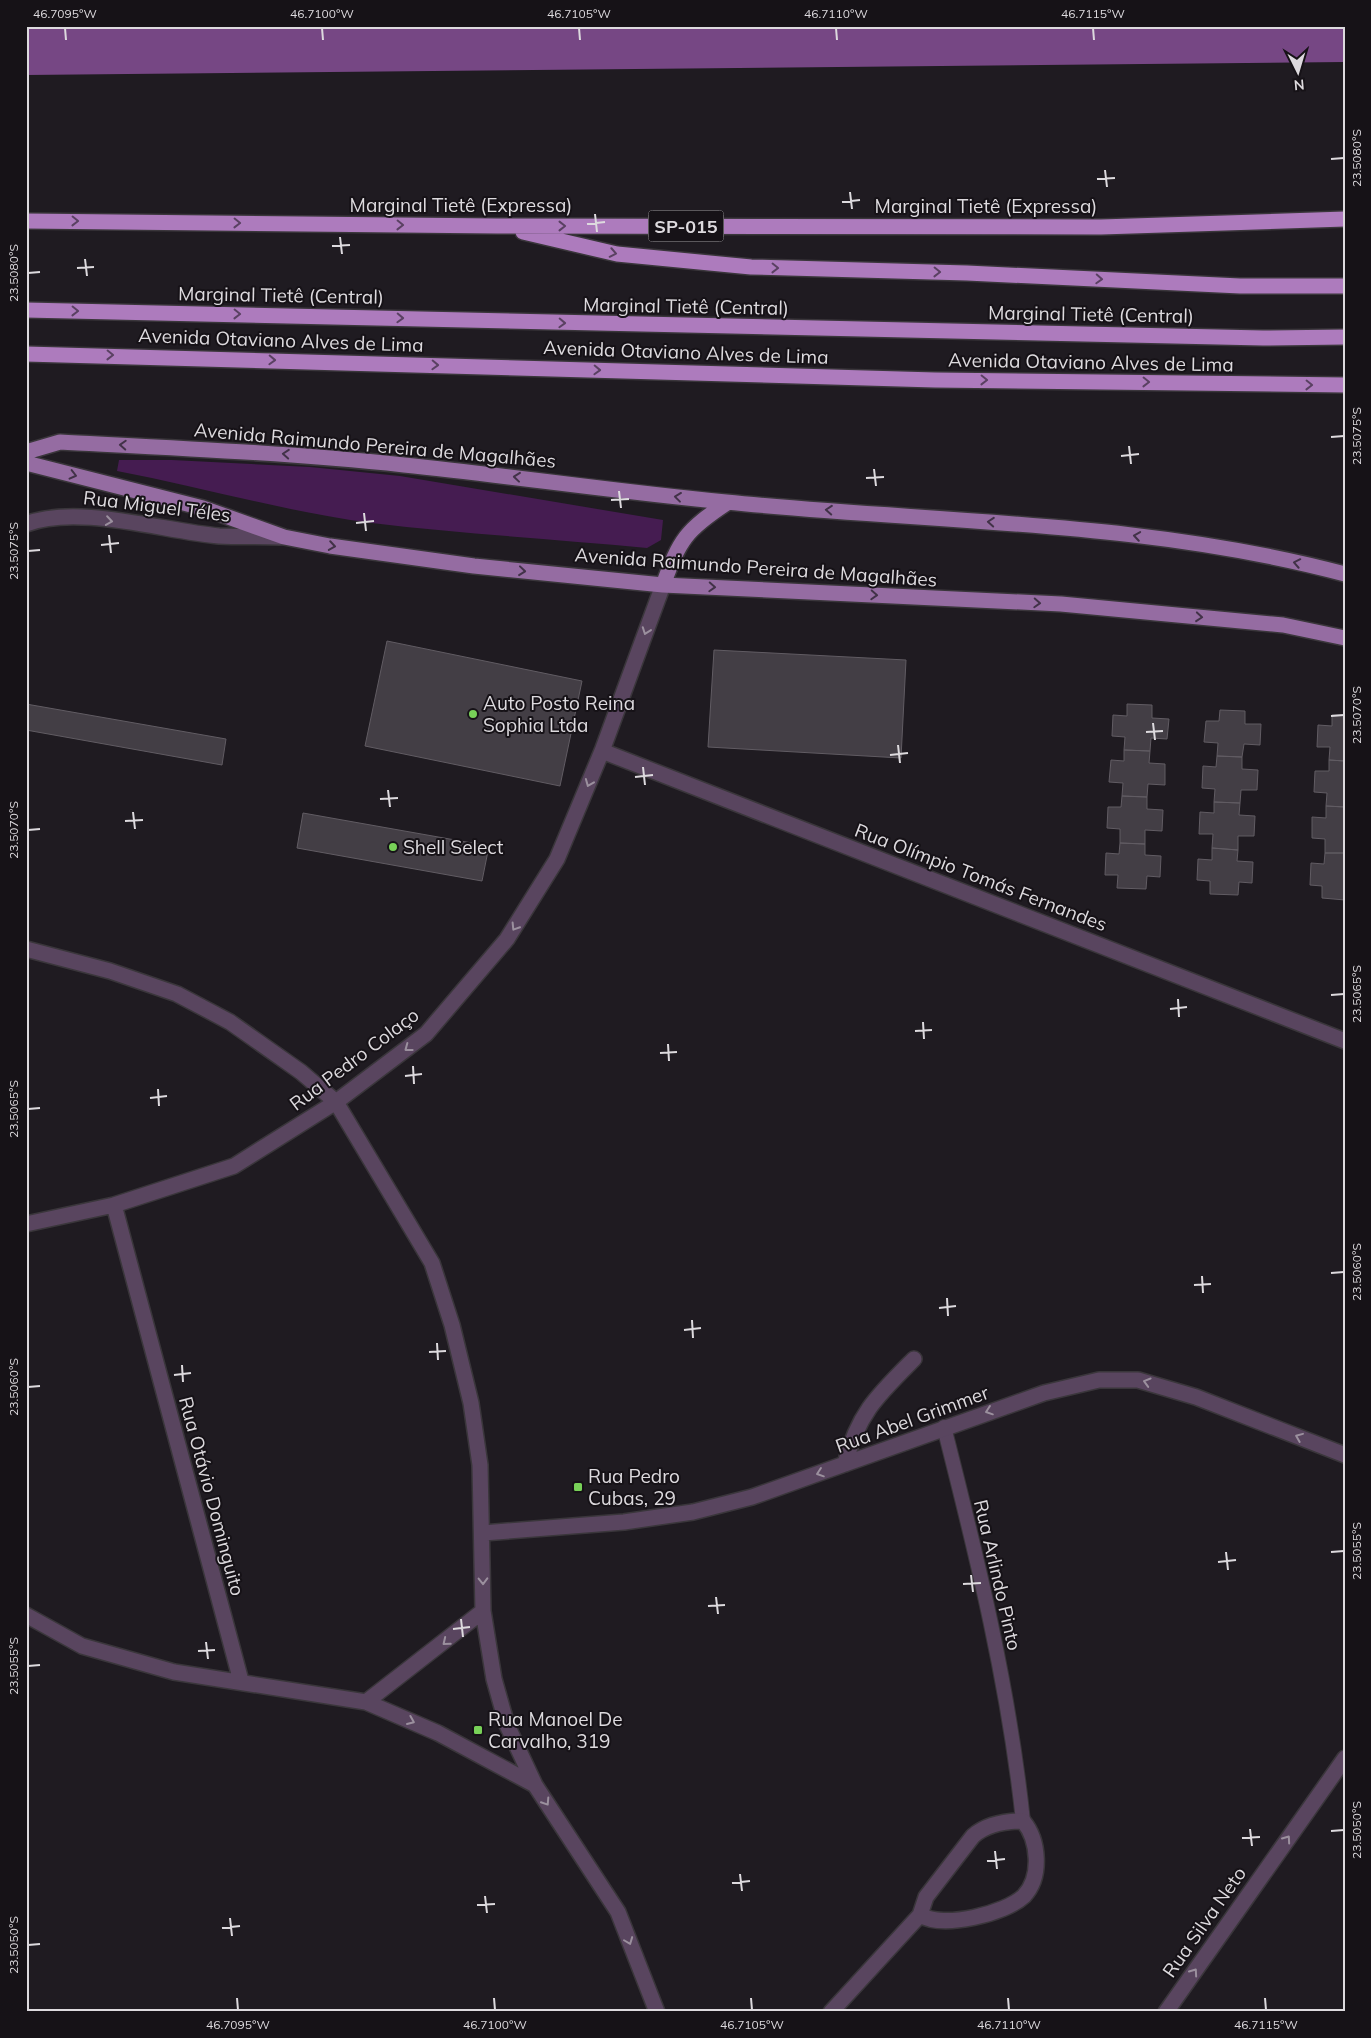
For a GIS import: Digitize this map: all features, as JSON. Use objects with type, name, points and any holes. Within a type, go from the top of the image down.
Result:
[{"type":"highway","name":"Marginal Tietê (Expressa)","points":[[26,221],[497,226],[1101,227],[1345,219]]},
{"type":"highway","points":[[497,226],[617,254],[751,267],[967,272],[1240,286],[1345,286]]},
{"type":"highway","name":"Marginal Tietê (Central)","points":[[26,310],[696,326],[1263,338],[1345,338]]},
{"type":"highway","name":"Avenida Otaviano Alves de Lima","points":[[26,354],[935,380],[1345,385]]},
{"type":"main road","name":"Avenida Raimundo Pereira de Magalhães","points":[[26,452],[60,442],[278,454],[461,471],[727,502],[1085,528],[1223,549],[1345,574]]},
{"type":"main road","name":"Avenida Raimundo Pereira de Magalhães","points":[[26,463],[203,508],[284,537],[330,546],[474,566],[664,585],[1061,604],[1283,625],[1345,638]]},
{"type":"main road","points":[[664,585],[682,539],[702,519],[727,502]]},
{"type":"street","name":"Rua Miguel Téles","points":[[26,524],[56,517],[81,517],[219,536],[284,537]]},
{"type":"street","name":"Rua Pedro Colaço","points":[[26,1224],[114,1205],[234,1166],[336,1102],[426,1034],[507,938],[558,860],[602,751],[664,585]]},
{"type":"street","name":"Rua Olímpio Tomás Fernandes","points":[[602,751],[1345,1041]]},
{"type":"street","points":[[26,948],[110,970],[177,994],[230,1022],[301,1072],[336,1102],[432,1263],[452,1324],[471,1403],[480,1465],[483,1532],[483,1611],[494,1679],[507,1725],[535,1785],[618,1912],[657,2012]]},
{"type":"street","name":"Rua Otávio Dominguito","points":[[114,1205],[241,1681]]},
{"type":"street","points":[[845,1464],[851,1440],[862,1416],[879,1394],[914,1359]]},
{"type":"street","name":"Rua Abel Grimmer","points":[[483,1532],[624,1522],[693,1512],[752,1497],[944,1427],[1044,1393],[1100,1380],[1138,1380],[1196,1397],[1345,1455]]},
{"type":"street","points":[[366,1702],[483,1611]]},
{"type":"street","points":[[26,1615],[82,1646],[174,1672],[366,1702],[438,1733],[535,1785]]},
{"type":"street","name":"Rua Silva Neto","points":[[1166,2012],[1345,1758]]},
{"type":"street","points":[[831,2012],[920,1915],[926,1897],[973,1836],[980,1830],[996,1824],[1023,1821],[1032,1838],[1036,1862],[1034,1879],[1023,1896],[1000,1909],[968,1919],[940,1922],[928,1920],[920,1915]]},
{"type":"lane","name":"Rua Arlindo Pinto","points":[[944,1427],[996,1643],[1012,1732],[1023,1821]]},
{"type":"shaded area","points":[[26,26],[1345,26],[1345,62],[26,75]]},
{"type":"shaded area","points":[[119,460],[172,460],[310,467],[400,476],[663,520],[661,540],[647,548],[372,523],[276,506],[117,471]]},
{"type":"building","name":"Auto Posto Reina Sophia Ltda","points":[[387,641],[582,681],[560,786],[365,746]]},
{"type":"building","points":[[714,650],[906,660],[901,758],[708,747]]},
{"type":"building","points":[[26,704],[226,739],[222,765],[26,730]]},
{"type":"building","points":[[1127,704],[1152,705],[1152,718],[1169,719],[1167,739],[1151,738],[1150,751],[1124,750],[1125,737],[1112,736],[1113,715],[1127,716]]},
{"type":"building","points":[[1220,710],[1245,711],[1245,724],[1261,724],[1260,745],[1244,744],[1242,757],[1217,756],[1218,743],[1204,742],[1206,721],[1219,721]]},
{"type":"building","points":[[1332,715],[1345,715],[1345,761],[1329,760],[1330,747],[1317,747],[1318,725],[1332,726]]},
{"type":"building","points":[[1124,750],[1150,751],[1149,763],[1165,764],[1165,785],[1148,784],[1147,797],[1122,796],[1123,783],[1109,782],[1111,760],[1124,761]]},
{"type":"building","points":[[1217,756],[1242,757],[1242,769],[1258,770],[1257,790],[1241,790],[1240,803],[1214,802],[1215,789],[1202,788],[1203,766],[1216,767]]},
{"type":"building","points":[[1329,760],[1345,761],[1345,807],[1326,806],[1327,793],[1314,792],[1315,771],[1329,771]]},
{"type":"building","points":[[1122,796],[1147,797],[1147,809],[1163,810],[1162,831],[1145,830],[1145,844],[1120,843],[1120,829],[1107,828],[1108,807],[1121,807]]},
{"type":"building","points":[[1214,802],[1240,803],[1239,815],[1255,816],[1254,836],[1238,836],[1238,850],[1212,848],[1213,834],[1199,834],[1200,812],[1214,813]]},
{"type":"building","points":[[1326,806],[1345,807],[1345,853],[1325,853],[1325,839],[1312,838],[1312,817],[1326,818]]},
{"type":"building","name":"Shell Select","points":[[303,813],[489,846],[482,881],[297,848]]},
{"type":"building","points":[[1120,843],[1145,844],[1145,855],[1161,856],[1160,877],[1147,876],[1146,889],[1117,888],[1118,875],[1105,875],[1106,853],[1119,854]]},
{"type":"building","points":[[1212,848],[1238,850],[1237,861],[1253,862],[1252,883],[1239,882],[1238,895],[1210,894],[1210,881],[1197,880],[1198,859],[1212,860]]},
{"type":"building","points":[[1325,853],[1345,853],[1345,900],[1322,898],[1322,886],[1310,885],[1311,863],[1324,864]]},
{"type":"place","name":"Auto Posto Reina Sophia Ltda","points":[[473,714]]},
{"type":"place","name":"Shell Select","points":[[393,847]]},
{"type":"place","name":"Rua Pedro Cubas, 29","points":[[578,1487]]},
{"type":"place","name":"Rua Manoel De Carvalho, 319","points":[[478,1730]]}]
